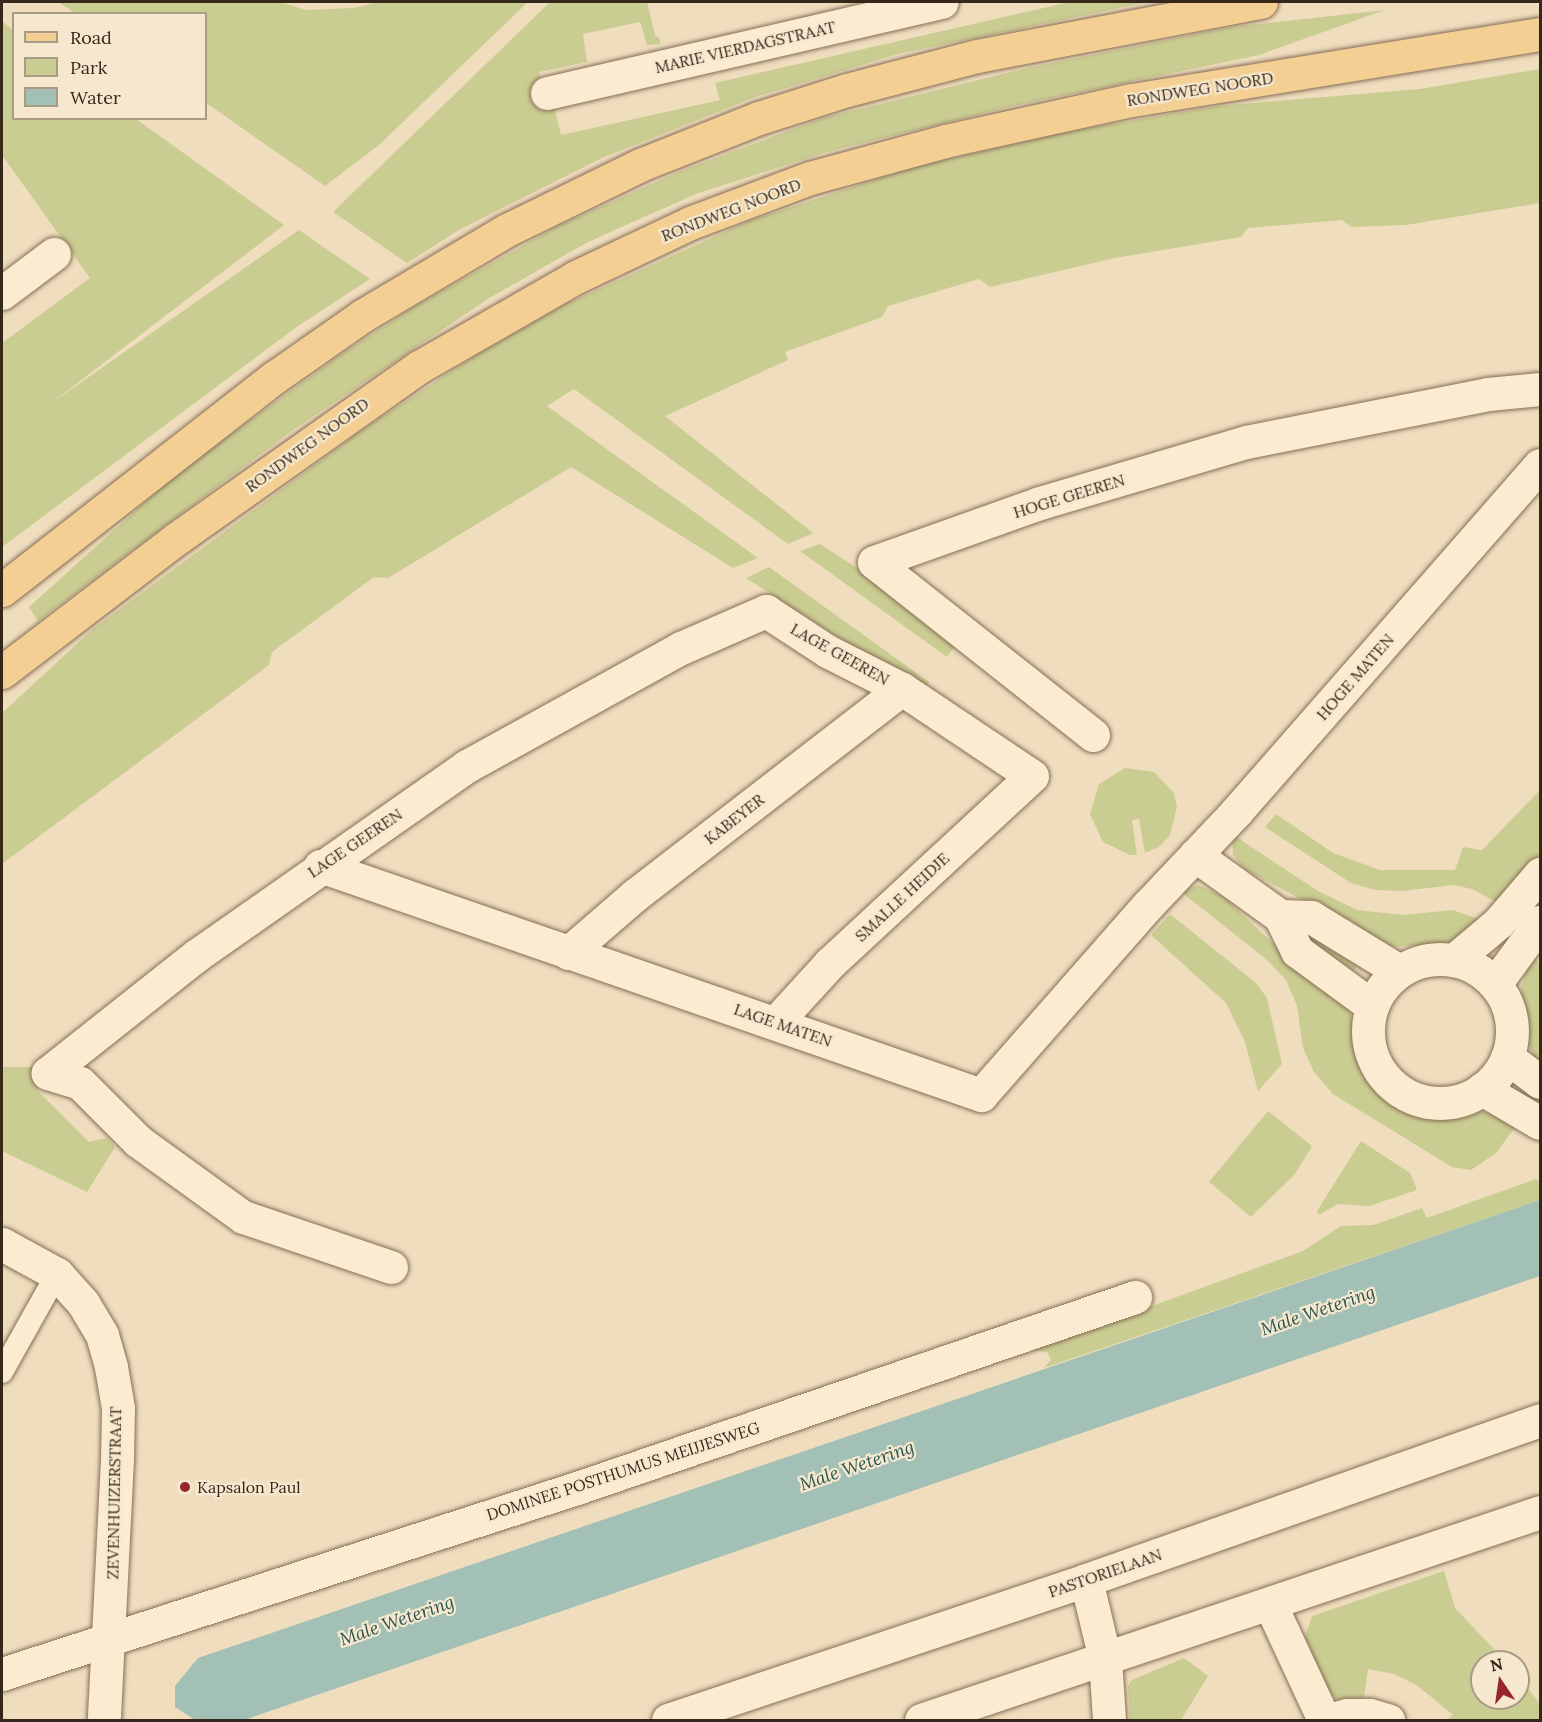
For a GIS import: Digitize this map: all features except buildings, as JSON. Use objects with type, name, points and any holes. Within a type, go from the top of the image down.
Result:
[{"type":"main road","points":[[2,590],[275,377],[362,316],[507,230],[640,165],[759,118],[847,90],[976,56],[1261,2]]},
{"type":"main road","name":"RONDWEG NOORD","points":[[2,672],[176,538],[419,367],[576,277],[690,223],[810,178],[945,141],[1132,100],[1540,34]]},
{"type":"street","name":"MARIE VIERDAGSTRAAT","points":[[547,93],[942,2]]},
{"type":"street","points":[[2,293],[54,254]]},
{"type":"street","name":"HOGE GEEREN","points":[[1093,735],[874,562],[1040,503],[1246,442],[1488,394],[1540,389]]},
{"type":"street","name":"HOGE MATEN","points":[[1166,886],[1540,465]]},
{"type":"street","name":"LAGE GEEREN","points":[[391,1267],[243,1217],[138,1141],[80,1083],[48,1073],[197,955],[320,866],[467,766],[681,648],[766,611],[827,651],[902,688],[1032,776]]},
{"type":"street","name":"KABEYER","points":[[568,953],[635,895],[902,688]]},
{"type":"street","name":"SMALLE HEIDJE","points":[[776,1022],[829,964],[1032,776]]},
{"type":"street","points":[[1195,855],[1280,916],[1297,951],[1372,1006]]},
{"type":"street","name":"LAGE MATEN","points":[[320,866],[568,953],[776,1022],[981,1095],[1166,886]]},
{"type":"street","points":[[1454,960],[1498,923],[1540,874]]},
{"type":"street","points":[[1280,916],[1311,917],[1399,971]]},
{"type":"street","points":[[1495,984],[1540,922]]},
{"type":"street","points":[[1435,958],[1454,960],[1476,968],[1495,984],[1509,1015],[1512,1032],[1507,1057],[1482,1089],[1458,1101],[1432,1103],[1407,1095],[1386,1080],[1372,1057],[1367,1031],[1372,1006],[1399,971],[1435,958]]},
{"type":"street","points":[[1507,1057],[1540,1082]]},
{"type":"street","points":[[1482,1089],[1540,1123]]},
{"type":"street","name":"ZEVENHUIZERSTRAAT","points":[[2,1244],[57,1274],[83,1303],[102,1335],[118,1408],[110,1638],[104,1720]]},
{"type":"street","name":"DOMINEE POSTHUMUS MEIJJESWEG","points":[[2,1674],[577,1488],[1135,1297]]},
{"type":"street","name":"PASTORIELAAN","points":[[668,1720],[1086,1580],[1540,1420]]},
{"type":"street","points":[[921,1720],[1540,1512]]},
{"type":"street","points":[[1086,1580],[1105,1659],[1109,1720]]},
{"type":"street","points":[[1270,1604],[1326,1720],[1347,1715],[1370,1715],[1388,1720]]},
{"type":"lane","points":[[2,1372],[57,1274]]},
{"type":"green space","points":[[58,2],[280,2],[306,10],[353,8],[379,2],[528,2],[379,145],[325,186],[207,104],[207,12],[73,12]]},
{"type":"green space","points":[[550,2],[647,2],[655,35],[660,39],[660,44],[647,45],[640,22],[583,34],[587,62],[539,72],[547,109],[554,107],[561,135],[720,100],[715,83],[1070,2],[1148,2],[898,54],[755,97],[602,158],[459,230],[407,263],[333,212]]},
{"type":"green space","points":[[1385,10],[1259,55],[1009,107],[823,153],[696,194],[588,242],[488,299],[293,430],[38,621],[29,607],[176,474],[343,353],[412,308],[556,227],[676,173],[823,118],[1027,68],[1232,27]]},
{"type":"green space","points":[[2,21],[12,29],[12,120],[137,120],[284,225],[50,404],[299,230],[370,279],[298,326],[2,547],[2,343],[90,278],[2,155]]},
{"type":"green space","points":[[1540,69],[1540,203],[1406,225],[1351,227],[1342,220],[1248,228],[1241,237],[1115,258],[990,287],[979,279],[888,306],[882,317],[785,352],[788,360],[665,416],[813,533],[788,544],[574,389],[547,406],[758,558],[733,568],[571,467],[388,578],[374,577],[272,652],[269,665],[2,864],[2,713],[93,629],[362,430],[476,355],[564,305],[749,221],[911,168],[1065,132],[1218,106],[1420,89]]},
{"type":"green space","points":[[820,544],[871,577],[955,646],[947,657],[800,551]]},
{"type":"green space","points":[[769,567],[929,682],[923,692],[746,578]]},
{"type":"green space","points":[[1125,768],[1154,772],[1174,793],[1177,807],[1170,835],[1159,847],[1145,853],[1139,819],[1132,820],[1137,855],[1130,855],[1103,842],[1090,814],[1099,784]]},
{"type":"green space","points":[[1540,790],[1540,855],[1500,904],[1472,889],[1454,885],[1402,891],[1375,890],[1351,883],[1265,827],[1276,814],[1333,853],[1380,870],[1455,870],[1463,847],[1482,850]]},
{"type":"green space","points":[[1232,834],[1318,891],[1357,910],[1403,915],[1453,910],[1486,922],[1449,944],[1392,947],[1244,869],[1233,855]]},
{"type":"green space","points":[[1199,885],[1224,897],[1280,950],[1348,1003],[1362,1068],[1386,1098],[1417,1115],[1441,1118],[1490,1111],[1519,1122],[1496,1153],[1471,1170],[1452,1167],[1333,1094],[1314,1072],[1303,1048],[1297,1006],[1286,980],[1266,959],[1180,891]]},
{"type":"green space","points":[[1170,914],[1256,983],[1267,998],[1282,1064],[1258,1091],[1245,1042],[1226,1003],[1151,935]]},
{"type":"green space","points":[[1302,926],[1359,964],[1351,975],[1297,931]]},
{"type":"green space","points":[[1530,956],[1540,963],[1540,1069],[1525,1038],[1521,989]]},
{"type":"green space","points":[[2,1067],[35,1067],[37,1090],[89,1142],[107,1138],[115,1147],[87,1192],[2,1151]]},
{"type":"green space","points":[[1268,1111],[1312,1146],[1295,1174],[1251,1217],[1209,1182]]},
{"type":"green space","points":[[1361,1141],[1410,1173],[1417,1190],[1369,1206],[1338,1204],[1318,1215],[1317,1211]]},
{"type":"green space","points":[[1536,1179],[1540,1182],[1540,1200],[1044,1368],[1051,1360],[1047,1352],[1031,1350],[1303,1251],[1341,1226],[1373,1225],[1422,1208],[1427,1218]]},
{"type":"green space","points":[[1444,1571],[1455,1608],[1495,1650],[1470,1650],[1470,1710],[1530,1710],[1530,1691],[1540,1704],[1540,1720],[1447,1720],[1453,1715],[1418,1686],[1394,1674],[1368,1669],[1364,1698],[1336,1699],[1321,1684],[1304,1640],[1312,1616]]},
{"type":"green space","points":[[1184,1658],[1208,1676],[1181,1720],[1130,1720],[1128,1686],[1132,1680]]},
{"type":"water","name":"Male Wetering","points":[[1540,1200],[1540,1276],[244,1720],[195,1720],[175,1707],[175,1686],[198,1658]]},
{"type":"place","name":"Kapsalon Paul","points":[[185,1487]]}]
